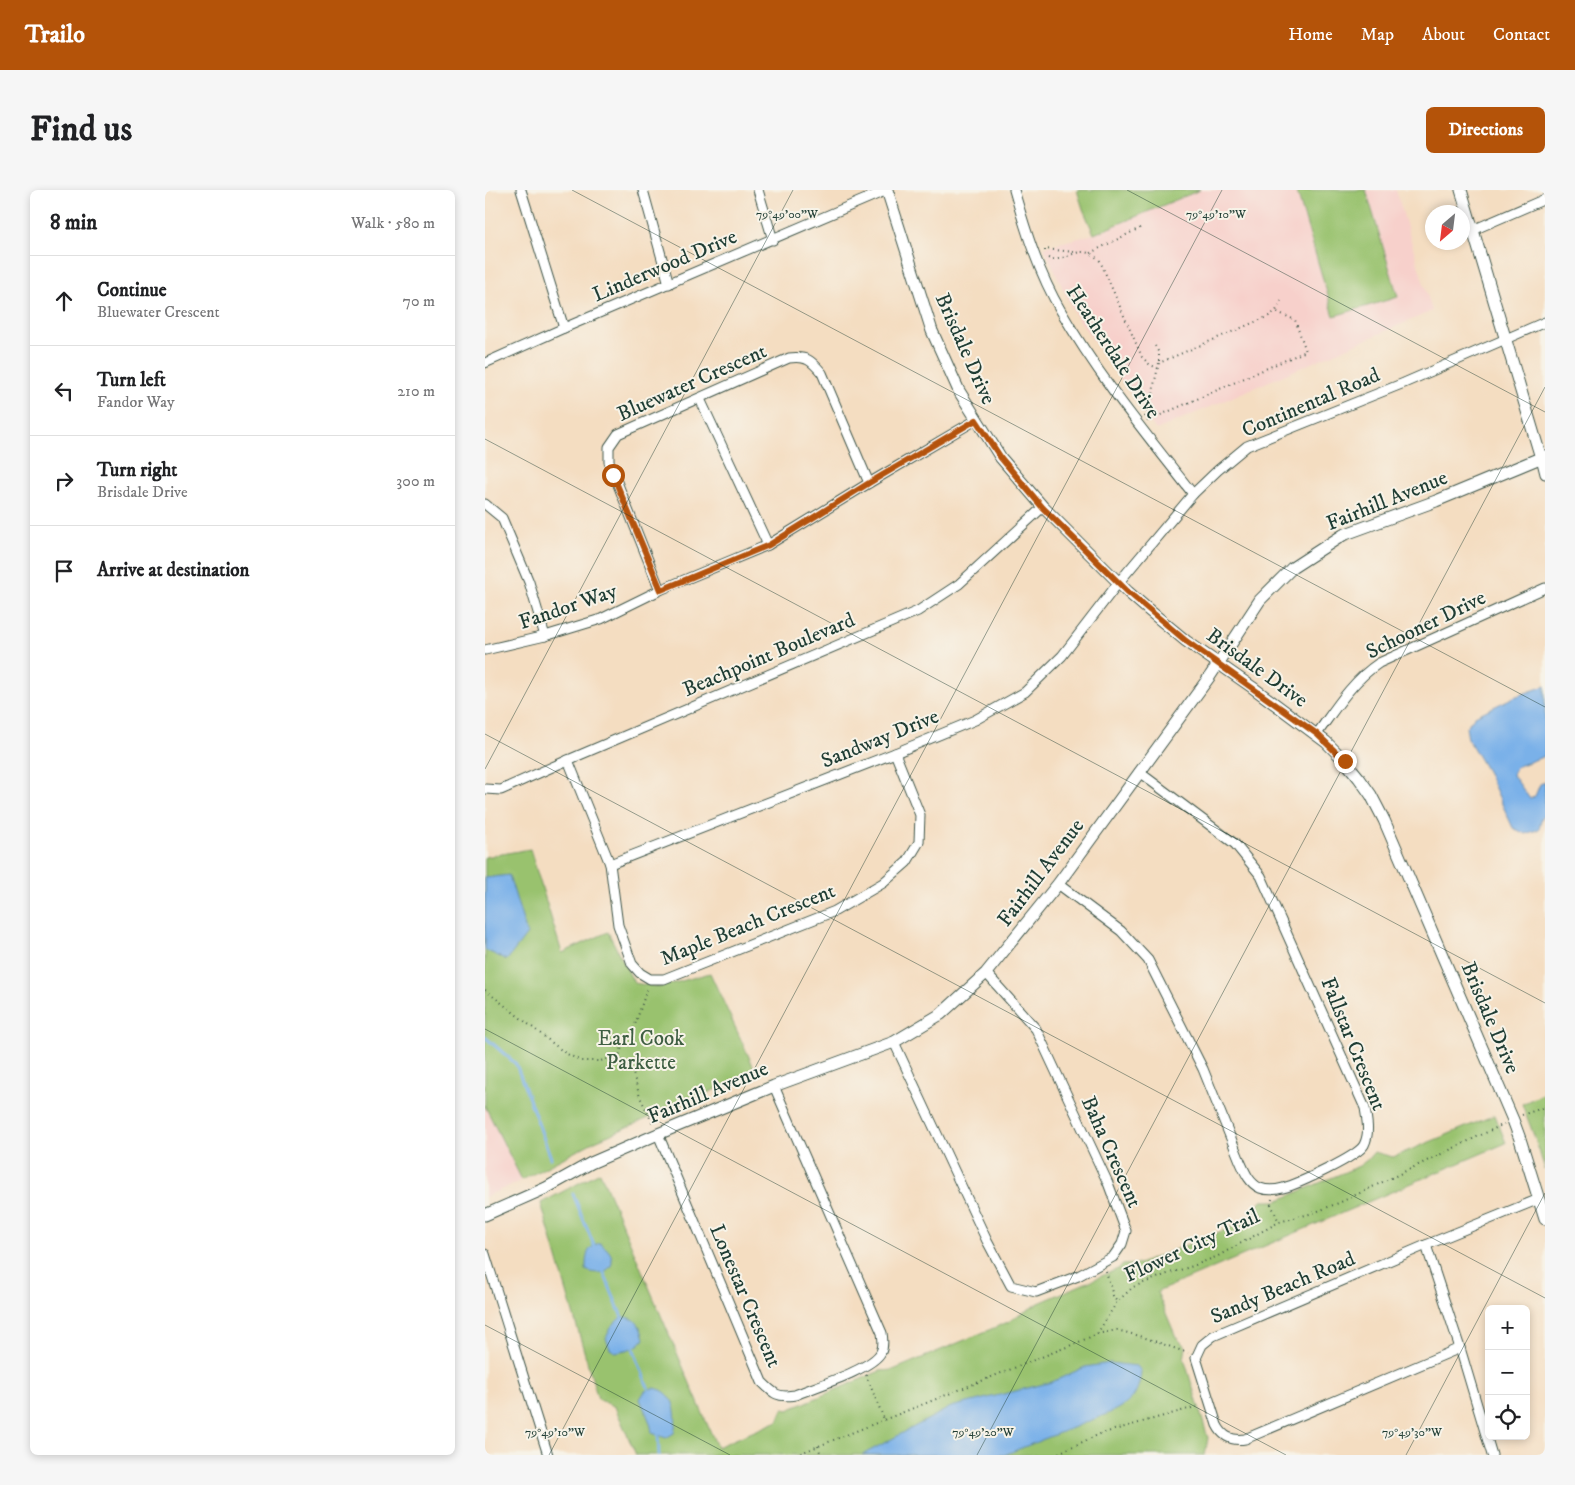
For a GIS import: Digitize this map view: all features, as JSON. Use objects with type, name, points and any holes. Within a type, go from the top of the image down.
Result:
[{"type":"street","points":[[521,190],[564,328]]},
{"type":"street","points":[[643,190],[669,284]]},
{"type":"street","points":[[758,190],[773,240]]},
{"type":"street","name":"Linderwood Drive","points":[[485,363],[887,190]]},
{"type":"street","name":"Brisdale Drive","points":[[887,190],[932,331],[959,391],[1001,458],[1043,508],[1165,624],[1317,734],[1345,761],[1371,795],[1384,820],[1521,1139],[1545,1219]]},
{"type":"street","name":"Heatherdale Drive","points":[[1014,190],[1027,234],[1044,277],[1060,310],[1130,413],[1193,494]]},
{"type":"street","points":[[1461,190],[1543,457],[1545,474]]},
{"type":"street","points":[[1473,230],[1545,199]]},
{"type":"street","name":"Continental Road","points":[[1119,582],[1193,494],[1247,446],[1404,383],[1545,322]]},
{"type":"street","name":"Bluewater Crescent","points":[[661,590],[609,462],[609,447],[618,434],[789,358],[802,357],[813,362],[822,373],[869,483]]},
{"type":"street","points":[[700,399],[769,545]]},
{"type":"street","name":"Fandor Way","points":[[485,650],[545,636],[601,619],[661,590],[769,545],[976,420]]},
{"type":"street","name":"Fairhill Avenue","points":[[485,1215],[546,1188],[591,1163],[658,1134],[774,1086],[894,1042],[941,1014],[986,973],[1058,884],[1219,664],[1260,600],[1292,568],[1343,535],[1436,501],[1543,457]]},
{"type":"street","points":[[485,504],[502,518],[529,582],[545,636]]},
{"type":"street","name":"Beachpoint Boulevard","points":[[485,788],[486,790],[501,790],[918,611],[959,584],[1043,508]]},
{"type":"street","name":"Sandway Drive","points":[[610,864],[975,720],[1025,692],[1062,656],[1119,582]]},
{"type":"street","name":"Schooner Drive","points":[[1317,734],[1349,690],[1367,671],[1379,663],[1545,588]]},
{"type":"street","name":"Maple Beach Crescent","points":[[569,760],[610,864],[618,925],[632,964],[639,973],[650,979],[664,980],[835,911],[883,884],[907,862],[919,842],[920,815],[895,753]]},
{"type":"street","name":"Fallstar Crescent","points":[[1139,772],[1235,844],[1261,876],[1365,1108],[1369,1133],[1363,1148],[1343,1162],[1285,1187],[1273,1190]]},
{"type":"street","points":[[1058,884],[1121,932],[1148,960],[1203,1069],[1247,1176],[1253,1184],[1263,1189],[1273,1190]]},
{"type":"street","name":"Baha Crescent","points":[[894,1042],[987,1241],[1011,1286],[1036,1292],[1078,1276],[1113,1257],[1122,1244],[1126,1231],[1108,1183],[1036,1030],[986,973]]},
{"type":"street","name":"Lonestar Crescent","points":[[658,1134],[761,1382],[773,1393],[783,1397],[795,1395],[863,1368],[875,1361],[881,1353],[883,1344],[882,1333],[774,1086]]},
{"type":"street","name":"Sandy Beach Road","points":[[1460,1348],[1245,1439],[1236,1441],[1220,1432],[1196,1358],[1198,1351],[1213,1336],[1539,1199]]},
{"type":"street","points":[[1426,1245],[1460,1348],[1492,1455]]},
{"type":"street","points":[[485,1254],[548,1455]]},
{"type":"path","points":[[1090,253],[1140,228]]},
{"type":"path","points":[[1077,252],[1058,260],[1053,260],[1046,257],[1045,249],[1090,253],[1100,260],[1142,357],[1150,365],[1158,368]]},
{"type":"path","points":[[1159,363],[1269,316],[1275,312],[1281,301]]},
{"type":"path","points":[[1155,346],[1159,352],[1159,363],[1153,397],[1144,415],[1147,421],[1306,351],[1295,320],[1275,312]]},
{"type":"path","points":[[619,1056],[622,1047],[632,1034],[650,979]]},
{"type":"path","points":[[485,990],[565,1053],[581,1061],[600,1061],[619,1056]]},
{"type":"path","points":[[619,1056],[626,1065],[631,1067],[641,1097],[658,1134]]},
{"type":"path","points":[[1522,1116],[1545,1107]]},
{"type":"path","name":"Flower City Trail","points":[[1097,1334],[1117,1302],[1128,1291],[1138,1285],[1218,1256],[1279,1222],[1313,1213],[1341,1202],[1504,1124]]},
{"type":"path","points":[[1273,1190],[1271,1204],[1279,1222]]},
{"type":"path","points":[[1103,1263],[1113,1296],[1117,1302]]},
{"type":"path","points":[[797,1455],[1097,1334],[1117,1330],[1188,1353]]},
{"type":"path","points":[[863,1368],[884,1419]]},
{"type":"path","points":[[1054,1455],[1099,1434],[1199,1406]]},
{"type":"path","points":[[818,1446],[821,1455]]},
{"type":"shaded area","points":[[1200,190],[1396,190],[1432,311],[1156,430],[1074,313],[1044,247],[1094,234]]},
{"type":"shaded area","points":[[485,1106],[522,1180],[485,1197]]},
{"type":"green space","points":[[1077,190],[1200,190],[1094,234]]},
{"type":"green space","points":[[1303,190],[1366,190],[1398,297],[1334,316],[1297,192]]},
{"type":"green space","name":"Earl Cook Parkette","points":[[530,849],[562,953],[608,932],[634,983],[660,987],[710,973],[756,1072],[595,1141],[522,1180],[485,1106],[485,857]]},
{"type":"green space","points":[[1545,1093],[1545,1170],[1522,1104]]},
{"type":"green space","points":[[1495,1115],[1506,1143],[1157,1292],[1176,1337],[1186,1347],[1184,1359],[1208,1438],[1205,1455],[636,1455],[615,1407],[598,1399],[541,1203],[600,1172],[717,1447],[778,1421],[783,1409],[788,1410],[880,1371],[893,1370],[1008,1322],[1039,1303],[1118,1269],[1123,1265],[1139,1264],[1247,1221],[1261,1201],[1277,1201],[1359,1166],[1374,1152],[1393,1157]]},
{"type":"water","points":[[1545,686],[1545,756],[1516,767],[1513,775],[1530,799],[1535,796],[1540,784],[1545,782],[1545,815],[1542,817],[1539,829],[1526,834],[1513,828],[1488,773],[1468,739],[1466,727],[1475,716],[1514,697]]},
{"type":"water","points":[[509,875],[527,934],[507,960],[485,950],[485,878]]},
{"type":"water","points":[[600,1243],[611,1255],[612,1264],[603,1272],[590,1272],[586,1270],[589,1250]]},
{"type":"water","points":[[621,1317],[634,1320],[641,1330],[644,1339],[635,1347],[615,1352],[610,1349],[606,1338],[611,1327]]},
{"type":"water","points":[[1110,1363],[1137,1366],[1141,1371],[1136,1391],[1125,1405],[1112,1412],[1004,1455],[862,1455],[951,1407],[1052,1382],[1085,1367]]},
{"type":"water","points":[[654,1388],[667,1394],[674,1405],[676,1419],[674,1433],[666,1438],[652,1433],[640,1399],[645,1391]]},
{"type":"waterway","points":[[485,1037],[516,1064],[551,1158]]},
{"type":"waterway","points":[[573,1194],[595,1248]]},
{"type":"waterway","points":[[602,1268],[623,1320]]},
{"type":"waterway","points":[[632,1345],[650,1393]]},
{"type":"waterway","points":[[658,1433],[659,1455]]},
{"type":"route","points":[[613,475],[661,590],[769,545],[976,420],[1001,458],[1043,508],[1128,592],[1186,641],[1317,734],[1345,761]]}]
